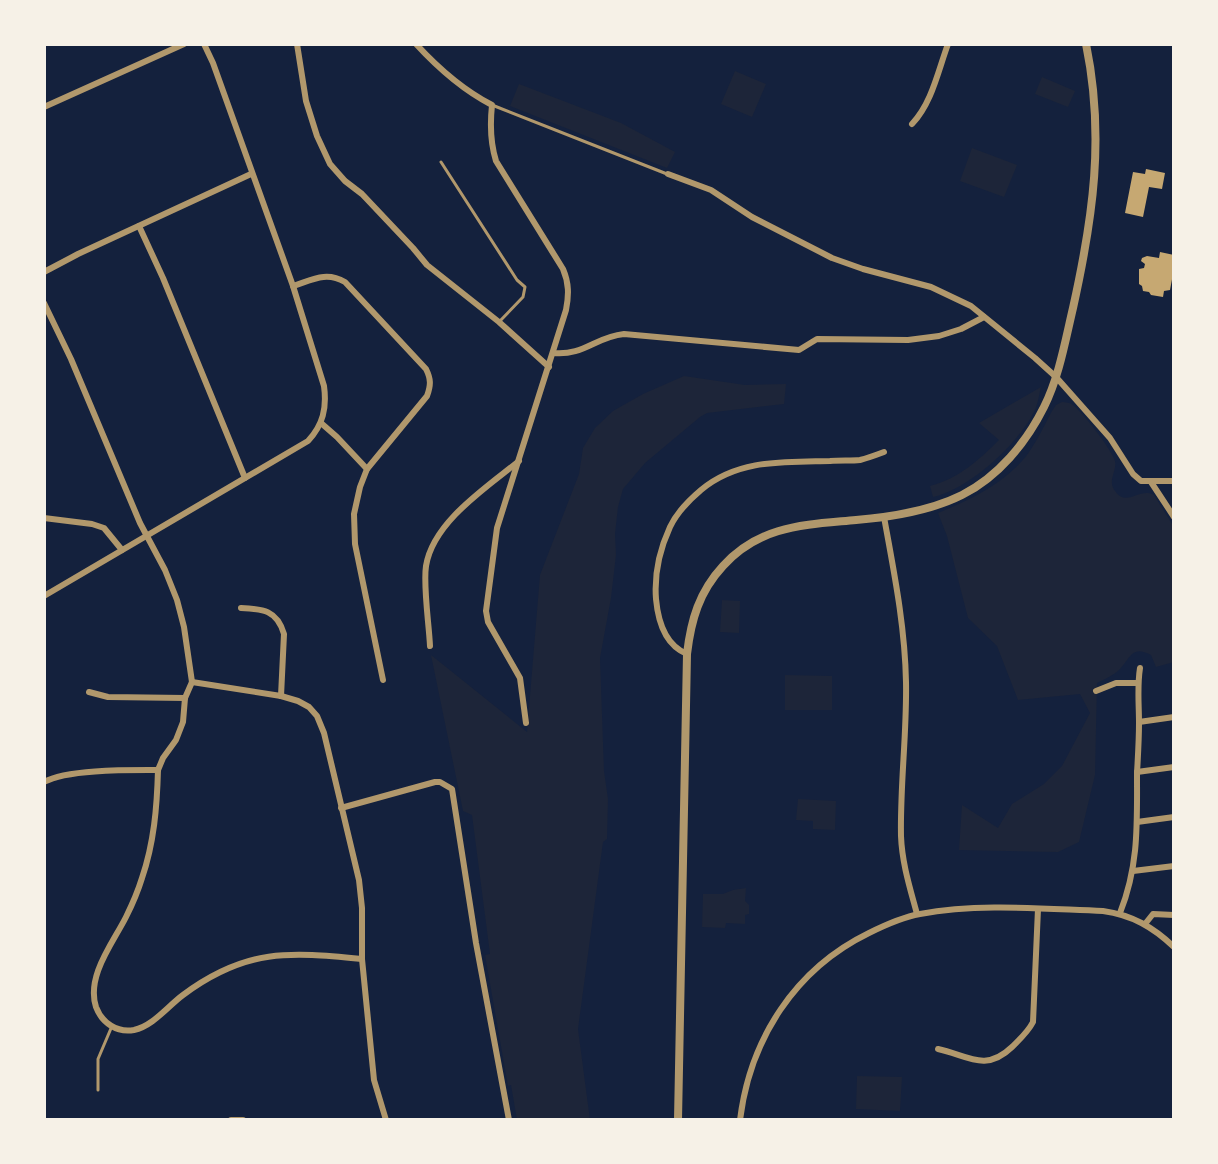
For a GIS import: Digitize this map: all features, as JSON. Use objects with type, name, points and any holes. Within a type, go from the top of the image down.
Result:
[{"type":"street","points":[[44,107],[184,44]]},
{"type":"street","points":[[44,596],[308,441],[321,423],[326,401],[324,386],[293,286],[204,44]]},
{"type":"street","points":[[297,44],[306,101],[330,164],[427,265],[499,322],[549,367]]},
{"type":"street","points":[[416,44],[458,84],[492,105],[491,145],[496,161],[568,281],[566,310],[497,528],[486,611],[488,622],[520,678],[526,723]]},
{"type":"street","points":[[912,124],[927,103],[948,44]]},
{"type":"street","points":[[678,1120],[687,654],[693,616],[705,589],[726,562],[745,546],[772,532],[915,511],[963,495],[1005,464],[1017,450],[1044,407],[1056,377],[1083,261],[1097,156],[1096,118],[1086,44]]},
{"type":"street","points":[[44,272],[251,174]]},
{"type":"street","points":[[668,174],[711,190],[752,217],[832,258],[931,287],[971,306],[1056,377],[1110,438],[1141,481],[1174,481]]},
{"type":"street","points":[[139,226],[245,478]]},
{"type":"street","points":[[293,286],[327,276],[335,276],[345,282],[431,378],[427,396],[367,469],[354,514],[355,544],[383,680]]},
{"type":"street","points":[[44,303],[177,600],[192,682],[185,698],[183,722],[158,770],[155,818],[142,879],[95,983],[97,1009],[103,1020],[112,1026],[132,1030],[145,1026],[213,974],[244,962],[275,955],[308,954],[362,959]]},
{"type":"street","points":[[553,353],[568,355],[624,334],[799,350],[817,339],[908,340],[939,336],[984,317]]},
{"type":"street","points":[[321,423],[367,469]]},
{"type":"street","points":[[687,654],[669,642],[657,608],[655,585],[664,541],[674,518],[688,501],[725,474],[747,466],[860,460],[884,452]]},
{"type":"street","points":[[430,646],[425,569],[431,549],[449,522],[519,461]]},
{"type":"street","points":[[1126,482],[1133,474]]},
{"type":"street","points":[[1151,482],[1174,517]]},
{"type":"street","points":[[884,517],[903,631],[906,685],[901,837],[905,871],[917,914]]},
{"type":"street","points":[[44,518],[104,528],[122,550]]},
{"type":"street","points":[[241,608],[263,609],[275,616],[282,626],[281,696]]},
{"type":"street","points":[[1120,913],[1133,871],[1137,822],[1140,668]]},
{"type":"street","points":[[192,682],[281,696],[309,707],[317,716],[324,733],[359,880],[362,959],[374,1080],[386,1120]]},
{"type":"street","points":[[1096,691],[1116,683],[1138,683]]},
{"type":"street","points":[[89,692],[108,697],[185,698]]},
{"type":"street","points":[[1139,722],[1174,717]]},
{"type":"street","points":[[1137,772],[1174,767]]},
{"type":"street","points":[[44,782],[61,776],[158,770]]},
{"type":"street","points":[[341,808],[435,782],[452,789],[476,943],[509,1120]]},
{"type":"street","points":[[1137,822],[1174,817]]},
{"type":"street","points":[[1133,871],[1174,866]]},
{"type":"street","points":[[740,1120],[747,1079],[755,1057],[770,1024],[786,1000],[818,966],[850,943],[881,927],[917,914],[979,908],[1103,911],[1120,913],[1145,924],[1174,947]]},
{"type":"street","points":[[938,1049],[967,1059],[995,1060],[1028,1031],[1033,1022],[1038,909]]},
{"type":"street","points":[[1145,924],[1153,914],[1174,915]]},
{"type":"street","points":[[231,1120],[243,1120]]},
{"type":"lane","points":[[492,105],[668,174]]},
{"type":"lane","points":[[441,162],[517,280],[525,287],[523,297],[499,322]]},
{"type":"lane","points":[[98,1090],[98,1059],[112,1026]]},
{"type":"shaded area","points":[[735,71],[766,84],[752,117],[721,104]]},
{"type":"shaded area","points":[[1042,77],[1075,91],[1068,107],[1035,94]]},
{"type":"shaded area","points":[[519,84],[621,123],[675,152],[667,168],[510,106]]},
{"type":"shaded area","points":[[972,148],[1017,165],[1004,197],[960,181]]},
{"type":"shaded area","points":[[684,376],[745,385],[786,384],[784,404],[707,413],[645,463],[623,489],[615,534],[611,598],[600,658],[604,771],[608,799],[607,839],[603,842],[578,1029],[590,1120],[517,1120],[485,955],[490,954],[472,815],[463,811],[431,655],[527,732],[540,575],[579,474],[583,448],[595,428],[613,411]]},
{"type":"shaded area","points":[[1041,387],[1027,425],[1005,451],[962,485],[933,497],[930,486],[959,474],[999,440],[979,423]]},
{"type":"shaded area","points":[[1062,402],[1070,403],[1079,410],[1109,449],[1115,461],[1112,484],[1115,491],[1124,498],[1143,493],[1154,495],[1174,527],[1174,662],[1156,667],[1151,655],[1136,652],[1118,671],[1097,683],[1095,775],[1079,842],[1058,852],[959,850],[962,805],[998,828],[1012,804],[1044,784],[1062,766],[1090,713],[1080,694],[1018,700],[997,646],[968,618],[938,513],[974,496],[1008,474],[1027,455],[1052,411]]},
{"type":"shaded area","points":[[722,600],[740,601],[739,633],[720,632]]},
{"type":"shaded area","points":[[785,675],[832,676],[832,710],[785,710]]},
{"type":"shaded area","points":[[798,799],[836,801],[835,830],[813,829],[813,821],[796,820]]},
{"type":"shaded area","points":[[746,888],[745,901],[749,905],[749,914],[745,915],[745,924],[726,923],[725,928],[702,927],[703,894],[723,894]]},
{"type":"shaded area","points":[[857,1076],[902,1077],[900,1111],[856,1109]]},
{"type":"building","points":[[1146,169],[1165,173],[1162,189],[1149,187],[1143,217],[1125,213],[1133,172],[1145,174]]},
{"type":"building","points":[[1160,252],[1174,255],[1170,290],[1164,291],[1163,297],[1143,291],[1139,284],[1139,269],[1144,268],[1145,264],[1142,258],[1159,258]]}]
